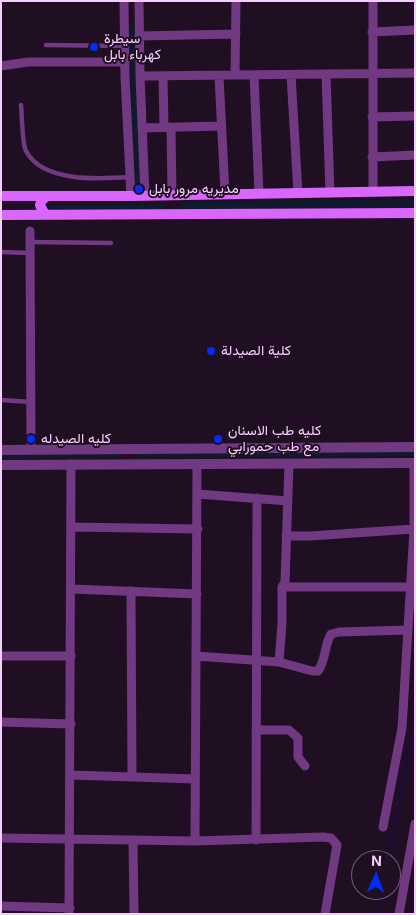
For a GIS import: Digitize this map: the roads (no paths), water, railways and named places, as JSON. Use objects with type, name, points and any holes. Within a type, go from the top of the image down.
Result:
[{"type":"main road","points":[[1,196],[415,192]]},
{"type":"main road","points":[[25,215],[31,211],[32,206],[32,201],[28,196]]},
{"type":"main road","points":[[45,215],[40,205],[47,196]]},
{"type":"main road","points":[[1,215],[415,213]]},
{"type":"street","points":[[124,1],[131,196]]},
{"type":"street","points":[[139,1],[145,195]]},
{"type":"street","points":[[235,75],[236,1]]},
{"type":"street","points":[[373,1],[373,192]]},
{"type":"street","points":[[372,32],[415,30]]},
{"type":"street","points":[[139,36],[236,34]]},
{"type":"street","points":[[1,66],[28,62],[125,62]]},
{"type":"street","points":[[140,76],[415,73]]},
{"type":"street","points":[[326,74],[330,193]]},
{"type":"street","points":[[254,75],[259,193]]},
{"type":"street","points":[[291,75],[298,193]]},
{"type":"street","points":[[163,76],[172,194]]},
{"type":"street","points":[[219,76],[225,193]]},
{"type":"street","points":[[372,117],[415,116]]},
{"type":"street","points":[[142,128],[221,126]]},
{"type":"street","points":[[372,157],[415,155]]},
{"type":"street","points":[[30,231],[31,450]]},
{"type":"street","points":[[1,450],[415,447]]},
{"type":"street","points":[[120,464],[123,458],[121,450]]},
{"type":"street","points":[[136,464],[134,456],[137,450]]},
{"type":"street","points":[[1,465],[414,463],[414,529],[402,728],[383,827]]},
{"type":"street","points":[[7,909],[70,911],[71,464]]},
{"type":"street","points":[[279,662],[282,587],[285,582],[290,464]]},
{"type":"street","points":[[194,842],[198,529],[197,465]]},
{"type":"street","points":[[198,494],[288,501]]},
{"type":"street","points":[[256,840],[257,498]]},
{"type":"street","points":[[72,527],[198,529]]},
{"type":"street","points":[[286,536],[414,529]]},
{"type":"street","points":[[282,587],[411,587]]},
{"type":"street","points":[[72,588],[197,594]]},
{"type":"street","points":[[131,591],[132,777]]},
{"type":"street","points":[[196,656],[279,662],[312,672],[318,671],[322,665],[331,634],[339,632],[408,630]]},
{"type":"street","points":[[1,656],[71,656]]},
{"type":"street","points":[[1,722],[71,724]]},
{"type":"street","points":[[256,730],[289,730],[298,738],[298,757],[305,766]]},
{"type":"street","points":[[71,775],[195,779]]},
{"type":"street","points":[[399,914],[410,875],[415,824]]},
{"type":"street","points":[[1,838],[194,842],[331,838],[337,845],[324,914]]},
{"type":"street","points":[[133,840],[134,914]]},
{"type":"lane","points":[[46,45],[125,46]]},
{"type":"lane","points":[[21,105],[25,150],[33,160],[60,175],[85,178],[130,177]]},
{"type":"lane","points":[[30,242],[111,243]]},
{"type":"lane","points":[[1,252],[30,253]]},
{"type":"lane","points":[[1,400],[31,402]]},
{"type":"waterway","points":[[390,850],[415,722]]},
{"type":"waterway","points":[[377,914],[380,900]]},
{"type":"place","name":"سيطرة كهرباء بابل","points":[[94,47]]},
{"type":"place","name":"مديريه مرور بابل","points":[[139,189]]},
{"type":"place","name":"كلية الصيدلة","points":[[211,351]]},
{"type":"place","name":"كليه الصيدله","points":[[31,439]]},
{"type":"place","name":"كليه طب الاسنان مع طب حمورابي","points":[[218,439]]}]
